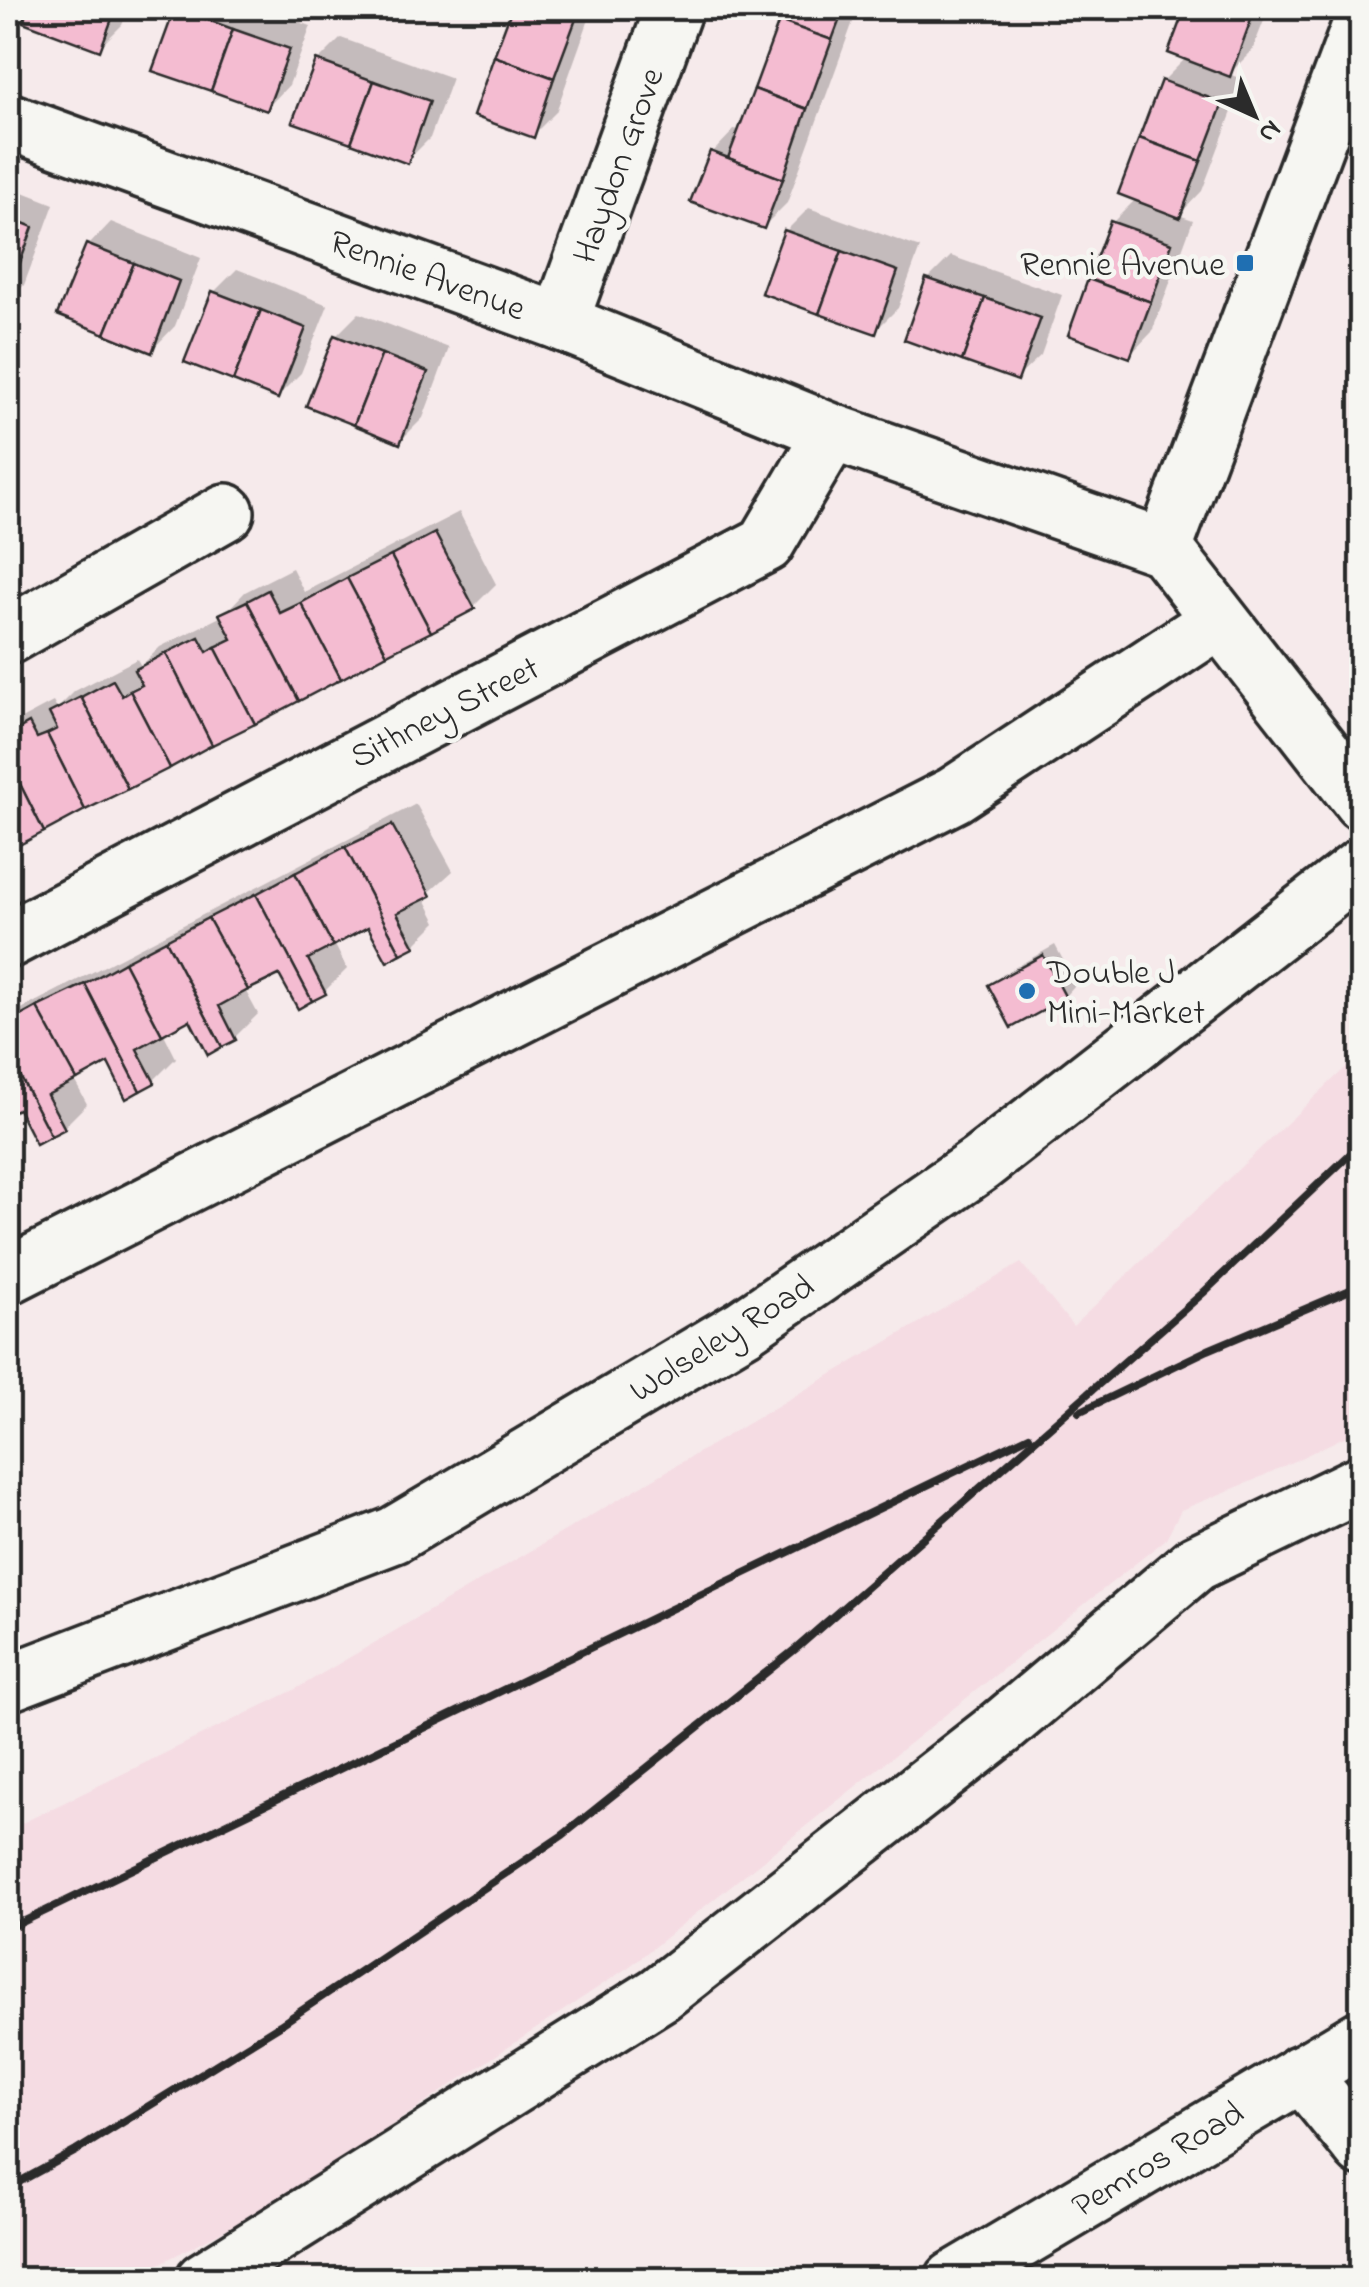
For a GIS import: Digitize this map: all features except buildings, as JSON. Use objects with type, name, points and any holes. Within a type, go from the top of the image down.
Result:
[{"type":"street","name":"Haydon Grove","points":[[560,322],[674,8]]},
{"type":"street","points":[[1362,22],[1164,548],[1362,802]]},
{"type":"street","name":"Rennie Avenue","points":[[8,121],[560,322],[832,432],[1164,548]]},
{"type":"street","name":"Sithney Street","points":[[8,940],[766,544],[832,432]]},
{"type":"street","points":[[8,636],[226,512]]},
{"type":"street","points":[[8,1276],[954,795],[1218,620]]},
{"type":"street","name":"Wolseley Road","points":[[8,1683],[394,1535],[728,1337],[980,1164],[1362,866]]},
{"type":"street","points":[[204,2280],[660,1994],[1002,1728],[1196,1563],[1362,1483]]},
{"type":"street","name":"Pemros Road","points":[[953,2280],[1362,2038]]},
{"type":"street","points":[[1302,2072],[1362,2148]]},
{"type":"shaded area","points":[[1361,1053],[1361,1429],[1181,1510],[1165,1540],[630,1966],[271,2206],[130,2279],[8,2280],[8,1830],[294,1690],[1021,1263],[1073,1326]]},
{"type":"railway","points":[[8,2188],[76,2151],[280,2025],[563,1835],[798,1647],[1203,1293],[1362,1143]]},
{"type":"railway","points":[[1079,1412],[1208,1350],[1362,1285]]},
{"type":"railway","points":[[8,1929],[1029,1436]]},
{"type":"place","name":"Rennie Avenue","points":[[1245,263]]},
{"type":"place","name":"Double J Mini-Market","points":[[1027,991]]}]
